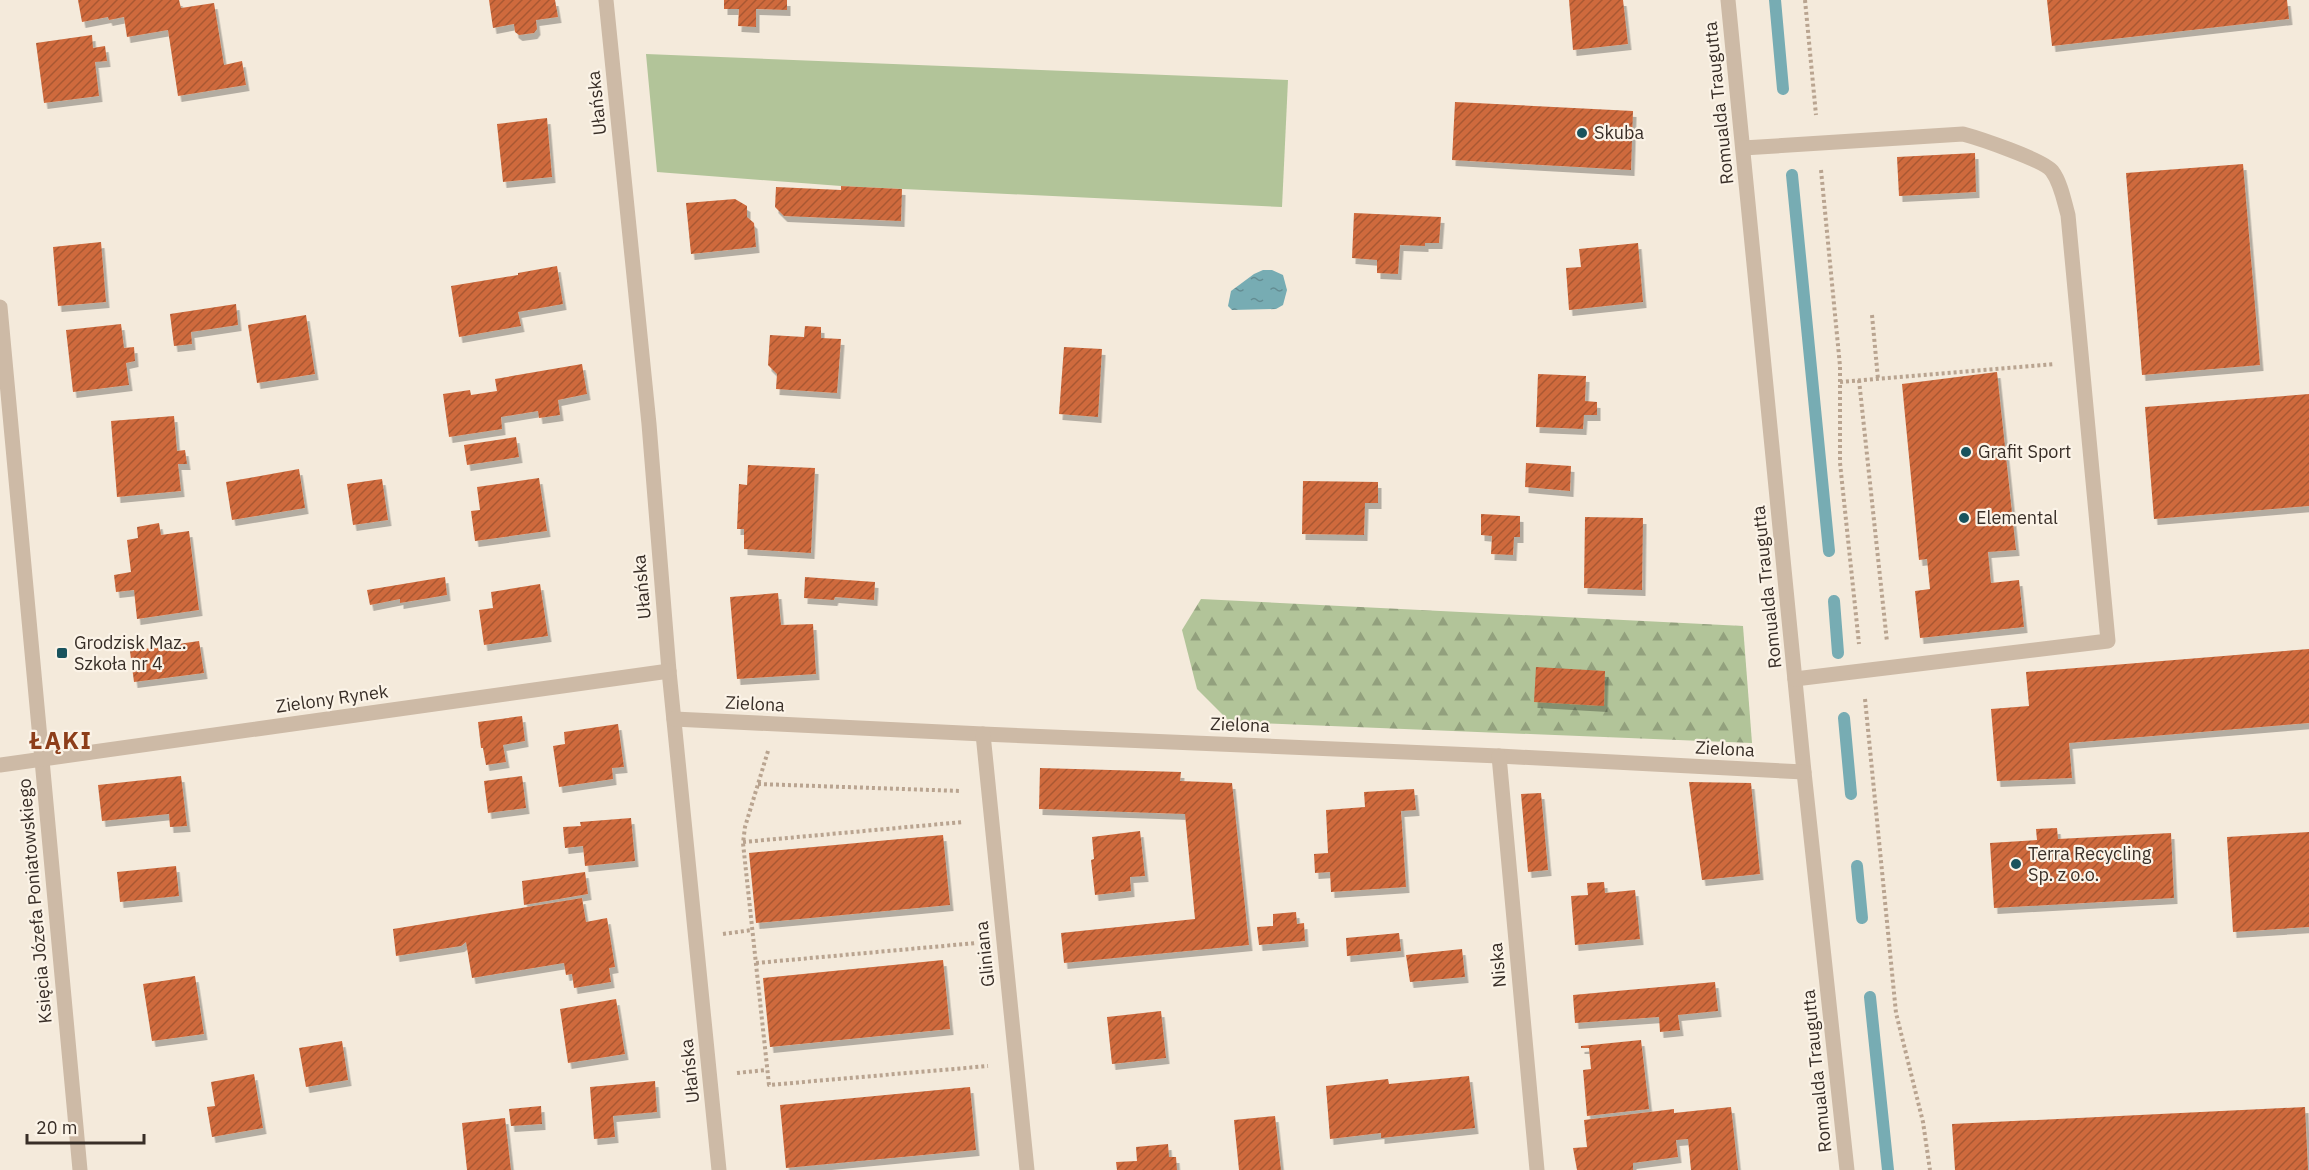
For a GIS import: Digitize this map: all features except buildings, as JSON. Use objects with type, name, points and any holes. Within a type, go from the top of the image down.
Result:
[{"type":"street","name":"Ułańska","points":[[606,0],[649,424],[669,671],[719,1170]]},
{"type":"street","name":"Romualda Traugutta","points":[[1728,0],[1804,772],[1847,1170]]},
{"type":"street","points":[[1743,148],[1963,134],[1985,139],[2051,170],[2061,191],[2068,215],[2108,641],[1795,679]]},
{"type":"street","name":"Księcia Józefa Poniatowskiego","points":[[0,307],[80,1170]]},
{"type":"street","name":"Zielony Rynek","points":[[0,765],[669,671]]},
{"type":"street","name":"Zielona","points":[[674,718],[1804,772]]},
{"type":"street","name":"Gliniana","points":[[982,734],[1027,1170]]},
{"type":"street","name":"Niska","points":[[1499,756],[1537,1170]]},
{"type":"path","points":[[1805,0],[1840,381],[1840,463],[1896,1013],[1923,1122],[1930,1170]]},
{"type":"path","points":[[1872,315],[1878,379]]},
{"type":"path","points":[[1840,381],[2082,361]]},
{"type":"path","points":[[1859,380],[1890,667]]},
{"type":"path","points":[[776,724],[745,827],[743,842],[770,1085],[1016,1064]]},
{"type":"path","points":[[758,784],[988,792]]},
{"type":"path","points":[[743,842],[991,820]]},
{"type":"path","points":[[756,963],[1004,940]]},
{"type":"green space","points":[[646,54],[1288,80],[1282,207],[841,186],[657,172]]},
{"type":"green space","points":[[1201,599],[1743,626],[1752,743],[1230,722],[1197,689],[1182,630]]},
{"type":"water","points":[[1263,270],[1272,270],[1283,275],[1287,290],[1283,305],[1276,309],[1232,310],[1228,306],[1231,291]]},
{"type":"waterway","points":[[1775,0],[1783,89]]},
{"type":"waterway","points":[[1792,175],[1829,551]]},
{"type":"waterway","points":[[1834,601],[1838,653]]},
{"type":"waterway","points":[[1844,718],[1851,794]]},
{"type":"waterway","points":[[1857,866],[1862,918]]},
{"type":"waterway","points":[[1870,997],[1888,1170]]},
{"type":"place","name":"Skuba","points":[[1582,133]]},
{"type":"place","name":"Grafit Sport","points":[[1966,452]]},
{"type":"place","name":"Elemental","points":[[1964,518]]},
{"type":"place","name":"Grodzisk Maz. Szkoła nr 4","points":[[62,653]]},
{"type":"place","name":"Terra Recycling Sp. z o.o.","points":[[2016,864]]},
{"type":"district","name":"ŁĄKI","points":[[61,741]]}]
